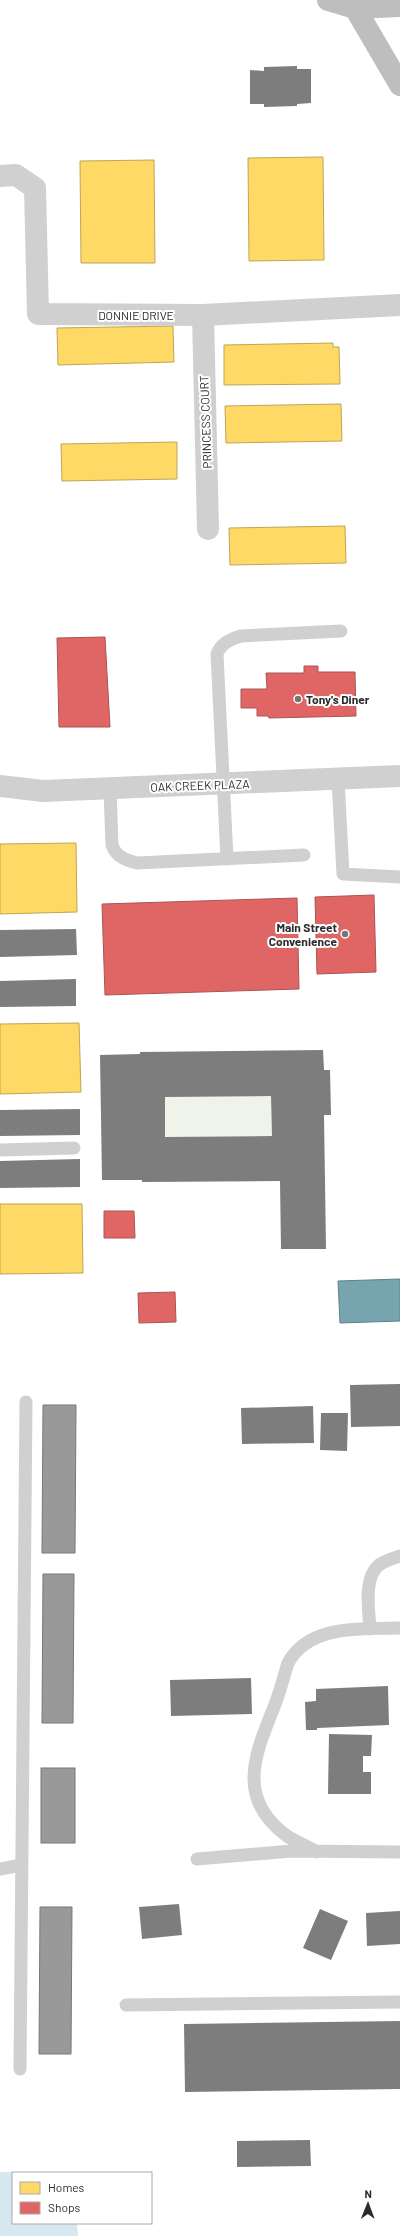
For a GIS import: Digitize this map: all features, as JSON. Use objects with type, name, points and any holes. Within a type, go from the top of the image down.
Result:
[{"type":"highway","points":[[328,0],[355,8],[400,6]]},
{"type":"highway","points":[[355,8],[400,85]]},
{"type":"street","name":"DONNIE DRIVE","points":[[0,176],[16,175],[35,188],[38,314],[202,315],[400,305]]},
{"type":"street","name":"PRINCESS COURT","points":[[202,315],[208,529]]},
{"type":"street","name":"OAK CREEK PLAZA","points":[[0,786],[43,791],[400,776]]},
{"type":"lane","points":[[227,858],[217,654],[219,648],[232,639],[241,636],[341,631]]},
{"type":"lane","points":[[338,779],[343,874],[400,877]]},
{"type":"lane","points":[[110,789],[112,845],[114,851],[119,856],[137,862],[304,855]]},
{"type":"lane","points":[[0,1150],[74,1148]]},
{"type":"lane","points":[[20,2069],[26,1402]]},
{"type":"lane","points":[[370,1629],[368,1598],[371,1574],[380,1564],[400,1556]]},
{"type":"lane","points":[[317,1852],[288,1836],[274,1824],[262,1808],[255,1794],[255,1760],[288,1663],[295,1651],[302,1644],[314,1638],[350,1630],[400,1628]]},
{"type":"lane","points":[[197,1859],[271,1852],[400,1852]]},
{"type":"lane","points":[[0,1869],[21,1865]]},
{"type":"lane","points":[[126,2005],[400,2002]]},
{"type":"shaded area","points":[[271,1096],[272,1136],[165,1137],[165,1097]]},
{"type":"shaded area","points":[[0,2172],[12,2172],[12,2224],[77,2224],[78,2236],[0,2236]]},
{"type":"building: Homes","points":[[323,157],[324,260],[249,261],[248,158]]},
{"type":"building: Homes","points":[[154,160],[155,263],[81,263],[80,161]]},
{"type":"building: Homes","points":[[173,326],[174,362],[58,365],[57,328]]},
{"type":"building: Homes","points":[[333,343],[333,347],[339,347],[340,384],[224,385],[224,345]]},
{"type":"building: Homes","points":[[341,404],[342,441],[226,443],[225,406]]},
{"type":"building: Homes","points":[[177,442],[177,479],[62,481],[61,444]]},
{"type":"building: Homes","points":[[345,526],[346,563],[230,565],[229,528]]},
{"type":"building: Homes","points":[[76,843],[77,912],[0,914],[0,844]]},
{"type":"building: Homes","points":[[79,1023],[81,1092],[0,1094],[0,1024]]},
{"type":"building: Homes","points":[[0,1204],[82,1204],[83,1273],[0,1274]]},
{"type":"building: Shops","points":[[105,637],[110,727],[59,727],[57,638]]},
{"type":"building: Shops","name":"Tony's Diner","points":[[304,666],[318,666],[318,672],[355,672],[356,716],[269,718],[268,716],[257,716],[257,708],[241,708],[241,689],[267,689],[266,673],[304,673]]},
{"type":"building: Shops","name":"Main Street Convenience","points":[[374,895],[376,972],[317,974],[315,897]]},
{"type":"building: Shops","points":[[297,898],[299,989],[105,995],[102,904]]},
{"type":"building: Shops","points":[[104,1211],[134,1211],[135,1238],[104,1238]]},
{"type":"building: Shops","points":[[175,1292],[176,1322],[139,1323],[138,1293]]},
{"type":"building: Public","points":[[400,1279],[400,1321],[340,1323],[338,1281]]},
{"type":"building: Industry","points":[[43,1405],[76,1405],[75,1553],[42,1553]]},
{"type":"building: Industry","points":[[43,1574],[74,1574],[73,1723],[42,1723]]},
{"type":"building: Industry","points":[[41,1768],[75,1768],[75,1843],[41,1843]]},
{"type":"building: Industry","points":[[40,1907],[72,1907],[71,2054],[39,2054]]},
{"type":"building: Other","points":[[297,66],[297,69],[311,69],[311,103],[297,104],[297,106],[264,107],[264,104],[250,104],[250,70],[264,71],[264,67]]},
{"type":"building: Other","points":[[76,929],[77,955],[0,957],[0,930]]},
{"type":"building: Other","points":[[76,979],[76,1006],[0,1007],[0,981]]},
{"type":"building: Other","points":[[323,1050],[324,1070],[330,1070],[331,1115],[324,1115],[326,1249],[281,1249],[280,1181],[142,1182],[142,1180],[102,1180],[100,1055],[140,1054],[140,1052]],"holes":[[[271,1096],[272,1136],[165,1137],[165,1097]]]},
{"type":"building: Other","points":[[80,1109],[80,1135],[0,1136],[0,1110]]},
{"type":"building: Other","points":[[80,1159],[80,1187],[0,1188],[0,1161]]},
{"type":"building: Other","points":[[400,1384],[400,1426],[351,1427],[350,1385]]},
{"type":"building: Other","points":[[313,1406],[314,1443],[242,1444],[241,1408]]},
{"type":"building: Other","points":[[321,1413],[348,1413],[347,1451],[320,1450]]},
{"type":"building: Other","points":[[251,1678],[252,1714],[171,1716],[170,1680]]},
{"type":"building: Other","points":[[388,1686],[389,1725],[317,1728],[317,1730],[306,1730],[305,1702],[316,1701],[316,1689]]},
{"type":"building: Other","points":[[329,1734],[372,1735],[371,1756],[363,1756],[363,1772],[371,1772],[371,1794],[328,1794]]},
{"type":"building: Other","points":[[179,1904],[182,1935],[142,1939],[139,1907]]},
{"type":"building: Other","points":[[320,1909],[348,1921],[331,1960],[303,1948]]},
{"type":"building: Other","points":[[400,1911],[400,1944],[367,1946],[366,1913]]},
{"type":"building: Other","points":[[400,2021],[400,2089],[185,2092],[184,2024]]},
{"type":"building: Other","points":[[310,2140],[311,2166],[237,2167],[237,2141]]},
{"type":"place","name":"Tony's Diner","points":[[298,699]]},
{"type":"place","name":"Main Street Convenience","points":[[345,934]]}]
